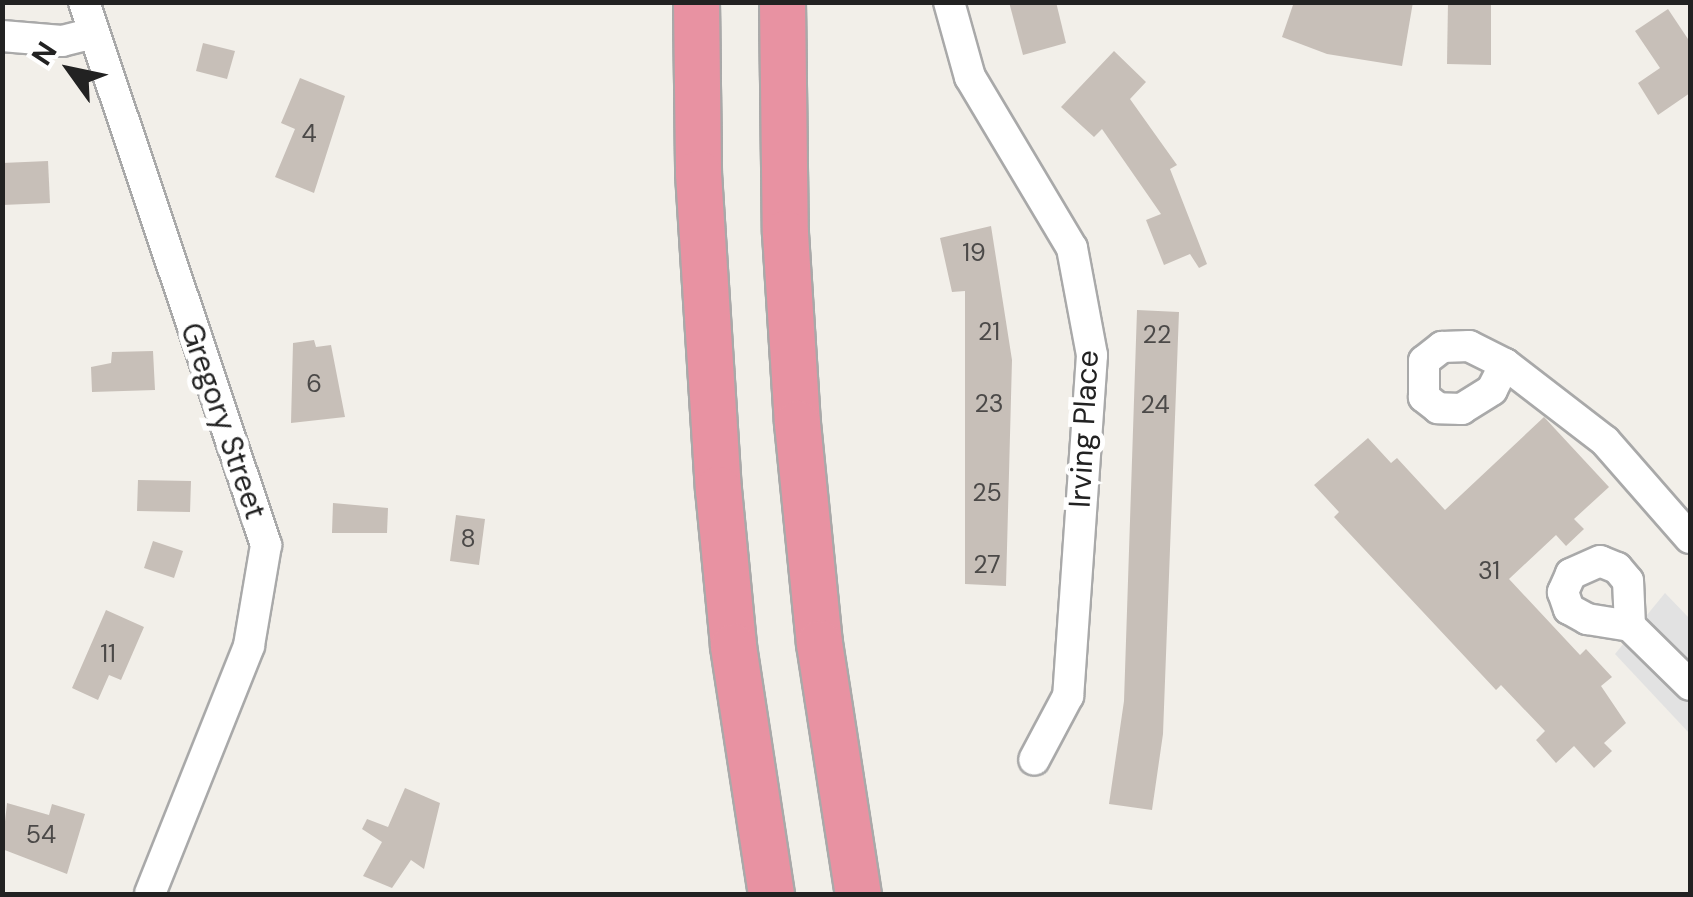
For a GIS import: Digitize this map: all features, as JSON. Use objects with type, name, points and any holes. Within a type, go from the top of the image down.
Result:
[{"type":"highway","points":[[696,2],[698,172],[718,489],[733,646],[771,894]]},
{"type":"highway","points":[[782,2],[785,233],[796,423],[819,643],[858,894]]},
{"type":"street","name":"Gregory Street","points":[[84,2],[266,545],[249,646],[150,894]]},
{"type":"street","name":"Irving Place","points":[[950,2],[970,77],[1072,248],[1092,355],[1068,696],[1034,760]]},
{"type":"street","points":[[2,36],[62,41],[94,33]]},
{"type":"street","points":[[1505,364],[1605,442],[1690,538]]},
{"type":"street","points":[[1630,626],[1690,686]]},
{"type":"shaded area","points":[[1665,593],[1690,619],[1690,734],[1615,654]]},
{"type":"building","points":[[1009,2],[1056,2],[1066,43],[1023,55]]},
{"type":"building","points":[[1294,2],[1413,2],[1402,66],[1327,54],[1282,37]]},
{"type":"building","points":[[1448,2],[1491,2],[1491,65],[1447,64]]},
{"type":"building","points":[[1668,9],[1690,42],[1690,93],[1658,115],[1638,83],[1660,68],[1635,31]]},
{"type":"building","points":[[203,43],[235,51],[227,79],[196,71]]},
{"type":"building","points":[[1114,51],[1146,82],[1130,99],[1177,165],[1170,169],[1207,264],[1199,268],[1190,254],[1164,265],[1146,220],[1161,214],[1102,129],[1094,137],[1061,107]]},
{"type":"building","points":[[300,78],[345,96],[314,193],[275,177],[295,129],[281,123]]},
{"type":"building","points":[[48,161],[50,203],[2,205],[2,163]]},
{"type":"building","points":[[991,226],[1012,360],[1006,586],[965,584],[965,291],[952,292],[940,238]]},
{"type":"building","points":[[1137,310],[1179,312],[1163,734],[1152,810],[1109,804],[1124,701]]},
{"type":"building","points":[[314,340],[316,347],[331,345],[345,417],[291,423],[293,343]]},
{"type":"building","points":[[153,351],[155,390],[92,392],[91,367],[111,363],[112,352]]},
{"type":"building","points":[[1544,417],[1609,487],[1574,519],[1584,529],[1566,546],[1556,535],[1509,579],[1580,655],[1586,649],[1612,677],[1601,686],[1626,723],[1604,743],[1612,751],[1594,768],[1574,746],[1556,763],[1536,740],[1545,731],[1501,685],[1496,690],[1334,517],[1339,512],[1314,485],[1368,438],[1391,463],[1397,458],[1445,510]]},
{"type":"building","points":[[138,480],[191,481],[190,512],[137,511]]},
{"type":"building","points":[[333,503],[388,508],[387,533],[332,533]]},
{"type":"building","points":[[456,515],[485,519],[479,565],[450,561]]},
{"type":"building","points":[[153,541],[183,551],[174,578],[144,568]]},
{"type":"building","points":[[106,610],[144,627],[121,680],[109,675],[98,700],[72,688]]},
{"type":"building","points":[[405,788],[440,803],[424,869],[411,860],[392,888],[363,876],[382,842],[362,829],[367,819],[388,827]]},
{"type":"building","points":[[7,803],[49,815],[52,804],[85,814],[67,874],[2,849]]}]
